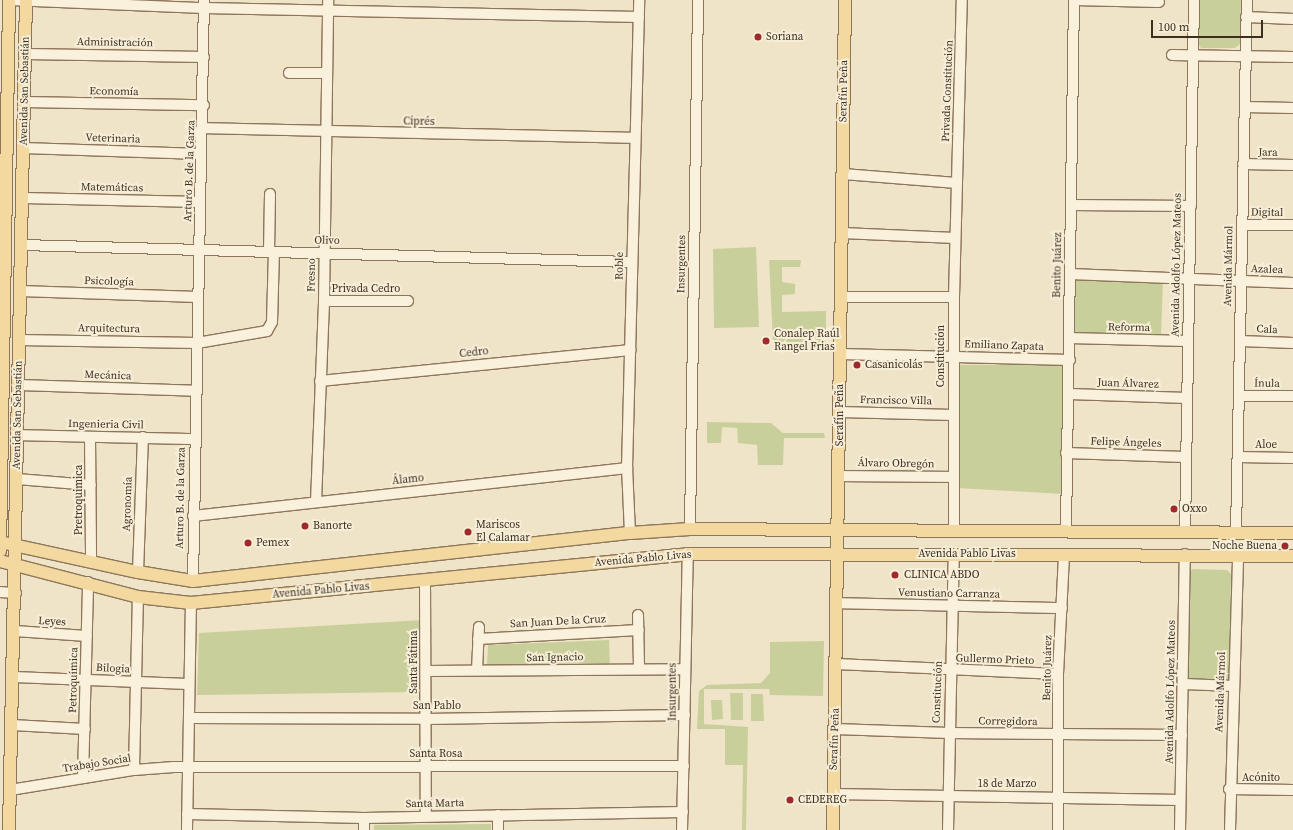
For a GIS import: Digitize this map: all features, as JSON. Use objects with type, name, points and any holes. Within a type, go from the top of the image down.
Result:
[{"type":"main road","name":"Avenida San Sebastián","points":[[0,545],[4,139],[10,0]]},
{"type":"main road","name":"Serafín Peña","points":[[833,830],[846,0]]},
{"type":"main road","name":"Avenida San Sebastián","points":[[9,830],[16,593],[16,479],[26,1]]},
{"type":"main road","points":[[0,545],[16,545],[138,572],[193,581],[630,533],[690,529],[1066,530],[1293,533]]},
{"type":"main road","name":"Avenida Pablo Livas","points":[[0,561],[88,582],[138,597],[191,603],[688,554],[1185,554],[1293,556]]},
{"type":"street","points":[[10,0],[204,4],[328,11],[639,17]]},
{"type":"street","name":"Fresno","points":[[316,502],[324,301],[328,0]]},
{"type":"street","name":"Roble","points":[[630,533],[627,468],[639,0]]},
{"type":"street","name":"Insurgentes","points":[[690,529],[698,0]]},
{"type":"street","name":"Privada Constitución","points":[[957,183],[962,0]]},
{"type":"street","points":[[1074,0],[1159,2]]},
{"type":"street","name":"Benito Juárez","points":[[1066,530],[1066,453],[1070,360],[1069,338],[1074,0]]},
{"type":"street","name":"Avenida Adolfo López Mateos","points":[[1185,531],[1185,456],[1194,0]]},
{"type":"street","name":"Avenida Mármol","points":[[1236,532],[1240,396],[1246,0]]},
{"type":"street","name":"Arturo B. de la Garza","points":[[193,581],[193,516],[201,154],[204,105],[204,4]]},
{"type":"street","points":[[1246,17],[1293,19]]},
{"type":"street","name":"Administración","points":[[26,54],[204,57]]},
{"type":"street","points":[[1172,55],[1293,57]]},
{"type":"street","points":[[289,73],[326,73]]},
{"type":"street","name":"Economía","points":[[24,102],[204,105]]},
{"type":"street","points":[[1245,107],[1293,108]]},
{"type":"street","name":"Ciprés","points":[[203,128],[635,138]]},
{"type":"street","name":"Veterinaria","points":[[23,148],[201,154]]},
{"type":"street","name":"Jara","points":[[1243,164],[1293,166]]},
{"type":"street","points":[[843,174],[957,183]]},
{"type":"street","name":"Constitución","points":[[954,530],[954,297],[957,183]]},
{"type":"street","points":[[198,343],[269,329],[272,322],[270,194]]},
{"type":"street","name":"Matemáticas","points":[[23,198],[200,202]]},
{"type":"street","points":[[1072,205],[1191,206]]},
{"type":"street","name":"Digital","points":[[1242,225],[1293,225]]},
{"type":"street","points":[[842,233],[955,238]]},
{"type":"street","name":"Olivo","points":[[22,245],[632,262]]},
{"type":"street","points":[[2,267],[21,273]]},
{"type":"street","name":"Azalea","points":[[1070,274],[1188,280],[1293,283]]},
{"type":"street","name":"Psicología","points":[[20,291],[198,297]]},
{"type":"street","points":[[841,297],[954,297]]},
{"type":"street","name":"Privada Cedro","points":[[324,301],[408,301]]},
{"type":"street","name":"Reforma","points":[[1069,338],[1188,341]]},
{"type":"street","name":"Arquitectura","points":[[19,340],[198,343]]},
{"type":"street","name":"Cala","points":[[1240,341],[1293,343]]},
{"type":"street","name":"Cedro","points":[[320,381],[630,350]]},
{"type":"street","name":"Emiliano Zapata","points":[[841,354],[1070,360]]},
{"type":"street","name":"Mecánica","points":[[19,385],[196,392]]},
{"type":"street","name":"Juan Álvarez","points":[[1069,394],[1187,398]]},
{"type":"street","name":"Ínula","points":[[1240,396],[1293,396]]},
{"type":"street","name":"Francisco Villa","points":[[840,412],[953,415]]},
{"type":"street","name":"Ingenieria Civil","points":[[18,435],[195,439]]},
{"type":"street","name":"Pretroquimica","points":[[90,437],[91,562]]},
{"type":"street","name":"Agronomía","points":[[138,572],[142,437]]},
{"type":"street","name":"Felipe Ángeles","points":[[1066,453],[1185,456]]},
{"type":"street","name":"Aloe","points":[[1238,457],[1293,458]]},
{"type":"street","name":"Álamo","points":[[193,516],[627,468]]},
{"type":"street","name":"Álvaro Obregón","points":[[839,476],[953,477]]},
{"type":"street","points":[[16,479],[91,485]]},
{"type":"street","name":"Insurgentes","points":[[682,830],[686,715],[685,669],[688,554]]},
{"type":"street","name":"Benito Juárez","points":[[1058,830],[1060,735],[1058,674],[1064,554]]},
{"type":"street","name":"Avenida Adolfo López Mateos","points":[[1180,830],[1185,554]]},
{"type":"street","name":"Constitución","points":[[948,830],[954,555]]},
{"type":"street","name":"Avenida Mármol","points":[[1230,830],[1229,789],[1238,555]]},
{"type":"street","name":"Santa Fátima","points":[[425,581],[426,816]]},
{"type":"street","name":"Petroquímica","points":[[83,778],[88,582]]},
{"type":"street","points":[[0,592],[16,593]]},
{"type":"street","points":[[134,770],[138,597]]},
{"type":"street","points":[[187,830],[191,603]]},
{"type":"street","name":"Venustiano Carranza","points":[[836,603],[1062,608]]},
{"type":"street","points":[[638,616],[639,669]]},
{"type":"street","points":[[477,670],[479,627]]},
{"type":"street","name":"San Juan De la Cruz","points":[[478,639],[639,630]]},
{"type":"street","name":"Leyes","points":[[15,632],[87,636]]},
{"type":"street","name":"Gullermo Prieto","points":[[836,664],[951,671],[1058,674]]},
{"type":"street","name":"San Ignacio","points":[[426,671],[685,669]]},
{"type":"street","name":"Bilogia","points":[[13,677],[189,684]]},
{"type":"street","points":[[1183,684],[1234,686]]},
{"type":"street","name":"San Pablo","points":[[188,718],[426,719],[686,715]]},
{"type":"street","points":[[12,725],[85,729]]},
{"type":"street","name":"Corregidora","points":[[835,728],[949,733],[1182,735]]},
{"type":"street","name":"Santa Rosa","points":[[188,767],[684,766]]},
{"type":"street","name":"Trabajo Social","points":[[10,790],[134,770],[188,767]]},
{"type":"street","name":"Acónito","points":[[1229,789],[1293,790]]},
{"type":"street","name":"18 de Marzo","points":[[833,794],[1059,796],[1180,800]]},
{"type":"street","name":"Santa Marta","points":[[187,814],[364,818],[683,812]]},
{"type":"street","points":[[498,815],[498,830]]},
{"type":"street","points":[[364,818],[364,830]]},
{"type":"green space","points":[[1199,0],[1241,0],[1240,44],[1235,48],[1201,48],[1198,43]]},
{"type":"green space","points":[[756,247],[759,327],[714,328],[713,249]]},
{"type":"green space","points":[[769,260],[801,260],[800,267],[782,267],[782,282],[795,284],[795,294],[782,295],[782,312],[826,311],[826,342],[773,342]]},
{"type":"green space","points":[[1072,280],[1163,280],[1161,336],[1073,335]]},
{"type":"green space","points":[[1063,364],[1062,494],[957,488],[958,365]]},
{"type":"green space","points":[[707,422],[771,423],[783,433],[824,433],[825,438],[784,438],[783,465],[758,465],[757,445],[738,443],[737,428],[722,427],[721,443],[707,443]]},
{"type":"green space","points":[[1193,569],[1227,570],[1231,574],[1229,681],[1187,679],[1188,573]]},
{"type":"green space","points":[[423,620],[418,692],[197,695],[199,633]]},
{"type":"green space","points":[[609,640],[610,667],[487,665],[488,645]]},
{"type":"green space","points":[[824,641],[823,696],[770,695],[769,689],[704,689],[704,724],[748,727],[746,830],[742,830],[743,765],[725,765],[725,729],[697,729],[699,691],[707,685],[761,683],[770,673],[770,642]]},
{"type":"green space","points":[[730,693],[743,693],[743,720],[731,720]]},
{"type":"green space","points":[[751,694],[763,694],[764,721],[751,721]]},
{"type":"green space","points":[[711,700],[722,700],[723,719],[712,720]]},
{"type":"green space","points":[[491,824],[491,830],[374,830],[374,825]]},
{"type":"place","name":"Soriana","points":[[758,37]]},
{"type":"place","name":"Conalep Raúl Rangel Frias","points":[[766,341]]},
{"type":"place","name":"Casanicolás","points":[[857,365]]},
{"type":"place","name":"Oxxo","points":[[1174,509]]},
{"type":"place","name":"Banorte","points":[[305,526]]},
{"type":"place","name":"Mariscos El Calamar","points":[[468,532]]},
{"type":"place","name":"Pemex","points":[[248,543]]},
{"type":"place","name":"Noche Buena","points":[[1285,546]]},
{"type":"place","name":"CLINICA ABDO","points":[[895,575]]},
{"type":"place","name":"CEDEREG","points":[[790,800]]}]
